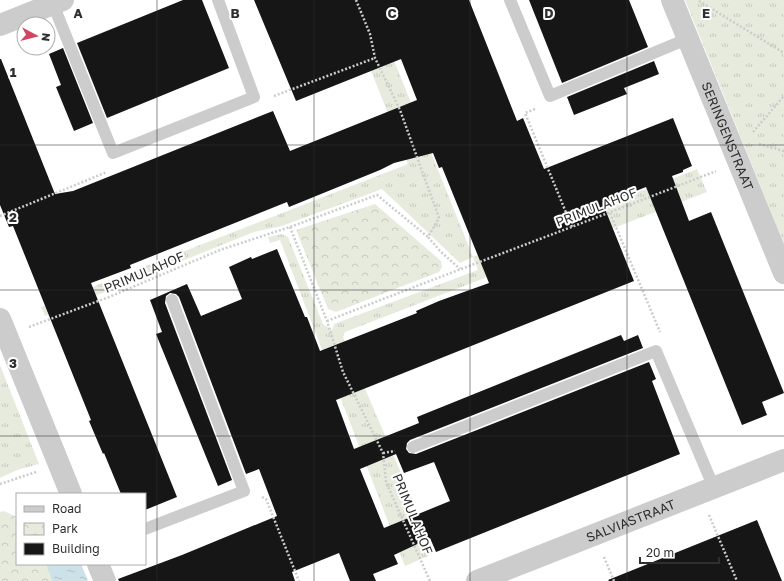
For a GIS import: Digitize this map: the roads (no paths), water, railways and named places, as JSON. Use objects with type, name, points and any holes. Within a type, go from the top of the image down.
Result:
[{"type":"street","name":"SERINGENSTRAAT","points":[[672,0],[784,272]]},
{"type":"street","points":[[0,25],[58,2]]},
{"type":"street","points":[[2,332],[71,493]]},
{"type":"street","name":"SALVIASTRAAT","points":[[477,581],[784,460]]},
{"type":"street","points":[[98,565],[105,581]]},
{"type":"lane","points":[[58,2],[113,153],[254,97],[218,0]]},
{"type":"lane","points":[[510,0],[550,96],[687,39]]},
{"type":"lane","points":[[146,529],[244,491],[172,300]]},
{"type":"lane","points":[[413,447],[656,351],[707,490]]},
{"type":"water","points":[[46,565],[81,565],[88,581],[52,581]]}]
